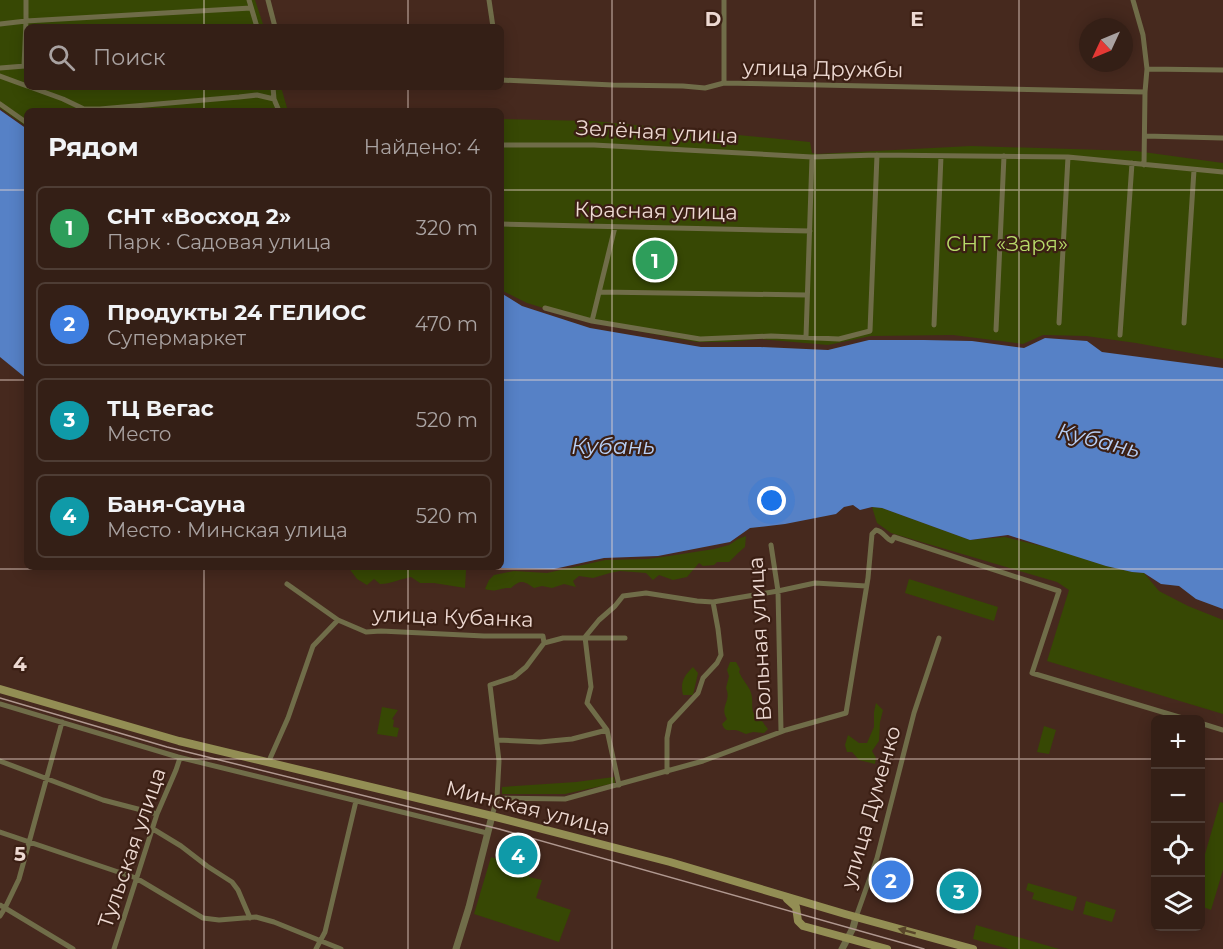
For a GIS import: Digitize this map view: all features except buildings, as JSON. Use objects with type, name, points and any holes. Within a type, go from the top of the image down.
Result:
[{"type":"main road","name":"Минская улица","points":[[0,689],[179,741],[492,816],[670,862],[973,949]]},
{"type":"main road","points":[[777,894],[794,904],[798,921],[803,926],[887,949]]},
{"type":"main road","points":[[797,912],[804,907],[822,907]]},
{"type":"street","points":[[26,0],[26,24]]},
{"type":"street","points":[[249,0],[256,24]]},
{"type":"street","points":[[268,0],[274,24]]},
{"type":"street","points":[[489,0],[493,24]]},
{"type":"street","points":[[724,0],[724,83]]},
{"type":"street","points":[[1133,0],[1143,35],[1148,69],[1145,92],[1144,165]]},
{"type":"street","points":[[0,24],[251,8]]},
{"type":"street","points":[[0,68],[24,66]]},
{"type":"street","points":[[1148,69],[1223,70]]},
{"type":"street","points":[[0,76],[24,84]]},
{"type":"street","name":"улица Дружбы","points":[[504,80],[705,88],[724,83],[1145,92]]},
{"type":"street","points":[[39,90],[80,108]]},
{"type":"street","points":[[273,90],[278,108]]},
{"type":"street","points":[[111,108],[257,95],[274,99]]},
{"type":"street","points":[[0,104],[24,121]]},
{"type":"street","points":[[1145,136],[1223,138]]},
{"type":"street","name":"Зелёная улица","points":[[504,146],[594,145],[812,157],[877,155],[1068,157],[1223,172]]},
{"type":"street","points":[[545,308],[592,321],[700,339],[771,336],[839,339],[870,331],[877,155]]},
{"type":"street","points":[[934,325],[940,156]]},
{"type":"street","points":[[996,330],[1004,156]]},
{"type":"street","points":[[806,337],[812,157]]},
{"type":"street","points":[[1059,323],[1068,157]]},
{"type":"street","points":[[1120,335],[1132,163]]},
{"type":"street","points":[[1184,323],[1194,170]]},
{"type":"street","name":"Красная улица","points":[[504,224],[810,231]]},
{"type":"street","points":[[592,321],[615,227]]},
{"type":"street","points":[[600,292],[807,295]]},
{"type":"street","points":[[619,785],[607,730],[587,703],[591,687],[585,637],[623,596],[646,594],[713,602],[815,583],[866,586],[872,534],[876,530],[885,535],[888,540],[892,541],[894,537],[1059,591],[1032,673],[1172,715]]},
{"type":"street","name":"Вольная улица","points":[[771,545],[777,591],[781,731]]},
{"type":"street","name":"улица Кубанка","points":[[287,584],[338,620],[366,632],[543,636],[544,643],[563,638],[625,638]]},
{"type":"street","name":"Минская улица","points":[[497,798],[565,799],[703,761],[781,731],[846,713],[866,586]]},
{"type":"street","points":[[667,772],[667,738],[670,723],[698,693],[703,678],[717,663],[720,655],[713,602]]},
{"type":"street","points":[[268,763],[288,718],[313,646],[338,620]]},
{"type":"street","name":"улица Думенко","points":[[842,949],[853,928],[877,858],[914,713],[939,638]]},
{"type":"street","points":[[456,949],[497,798],[499,761],[490,685],[514,676],[526,667],[544,643]]},
{"type":"street","name":"Минская улица","points":[[0,704],[180,758],[487,833]]},
{"type":"street","points":[[0,916],[19,879],[62,722]]},
{"type":"street","points":[[1205,725],[1223,730]]},
{"type":"street","points":[[497,740],[540,742],[572,739],[607,730]]},
{"type":"street","name":"Тульская улица","points":[[114,949],[157,814],[180,758]]},
{"type":"street","points":[[0,761],[103,800],[157,814]]},
{"type":"street","points":[[316,949],[325,933],[356,801]]},
{"type":"street","points":[[153,829],[182,846],[232,882],[250,918]]},
{"type":"street","points":[[0,831],[136,878],[203,918],[219,920],[256,917],[341,949]]},
{"type":"street","points":[[3,907],[73,949]]},
{"type":"green space","points":[[0,0],[255,0],[263,24],[24,24],[24,90],[282,90],[287,108],[24,108],[24,125],[0,108]]},
{"type":"green space","name":"СНТ «Заря»","points":[[504,119],[593,121],[810,142],[812,153],[817,154],[971,146],[1136,151],[1223,163],[1223,359],[1086,336],[1043,335],[1023,344],[953,335],[871,336],[828,345],[760,339],[697,342],[589,322],[527,303],[504,292]]},
{"type":"green space","points":[[872,507],[882,508],[970,540],[1005,537],[1054,549],[1106,566],[1144,573],[1159,591],[1223,620],[1223,714],[1047,661],[1069,590],[1057,582],[891,533],[877,523]]},
{"type":"green space","points":[[746,536],[745,547],[729,562],[717,562],[714,565],[703,566],[699,563],[687,577],[673,580],[659,575],[653,580],[646,573],[620,571],[593,578],[579,576],[573,581],[576,587],[564,584],[552,588],[542,586],[534,588],[522,582],[511,588],[485,589],[494,575],[514,571],[547,573],[605,560],[669,556],[714,549],[729,545]]},
{"type":"green space","points":[[350,570],[466,570],[465,588],[420,583],[411,577],[380,584],[374,579],[367,585],[357,579]]},
{"type":"green space","points":[[909,579],[998,607],[994,621],[905,593]]},
{"type":"green space","points":[[730,662],[736,662],[740,669],[739,672],[752,695],[753,711],[768,729],[764,733],[746,734],[723,727],[722,724],[727,719],[724,711],[728,697],[727,670]]},
{"type":"green space","points":[[693,667],[698,673],[693,695],[683,695],[684,679]]},
{"type":"green space","points":[[876,703],[883,710],[879,741],[872,751],[876,758],[875,764],[859,760],[852,752],[847,752],[845,745],[848,735],[859,743],[867,743],[874,727]]},
{"type":"green space","points":[[382,707],[398,710],[392,719],[394,720],[393,727],[399,728],[397,737],[377,734]]},
{"type":"green space","points":[[1044,726],[1056,730],[1049,754],[1037,752]]},
{"type":"green space","points":[[614,777],[615,783],[565,794],[502,794],[502,787]]},
{"type":"green space","points":[[1220,802],[1223,803],[1223,870],[1211,910],[1205,908],[1205,854]]},
{"type":"green space","points":[[491,857],[530,870],[529,877],[542,880],[536,898],[571,910],[559,942],[474,914]]},
{"type":"green space","points":[[1028,883],[1077,897],[1073,911],[1032,899],[1034,893],[1026,890]]},
{"type":"green space","points":[[1086,901],[1116,910],[1112,922],[1083,914]]},
{"type":"green space","points":[[976,925],[1059,949],[1009,949],[973,939]]},
{"type":"water","points":[[0,110],[24,127],[24,377],[0,357]]},
{"type":"water","name":"Кубань","points":[[504,295],[522,306],[590,328],[701,347],[828,350],[869,340],[924,340],[972,341],[1024,348],[1045,338],[1087,341],[1102,352],[1223,368],[1223,609],[1196,599],[1179,586],[1161,584],[1144,573],[1106,566],[1008,535],[970,540],[882,508],[872,507],[860,510],[853,505],[844,507],[836,514],[750,528],[730,542],[658,556],[604,558],[554,569],[504,568]]},
{"type":"tram line","points":[[0,698],[167,747],[499,829],[924,949]]},
{"type":"place","name":"СНТ «Восход 2»","points":[[655,260]]},
{"type":"place","name":"Баня-Сауна","points":[[518,855]]},
{"type":"place","name":"Продукты 24 ГЕЛИОС","points":[[891,880]]},
{"type":"place","name":"ТЦ Вегас","points":[[959,891]]}]
